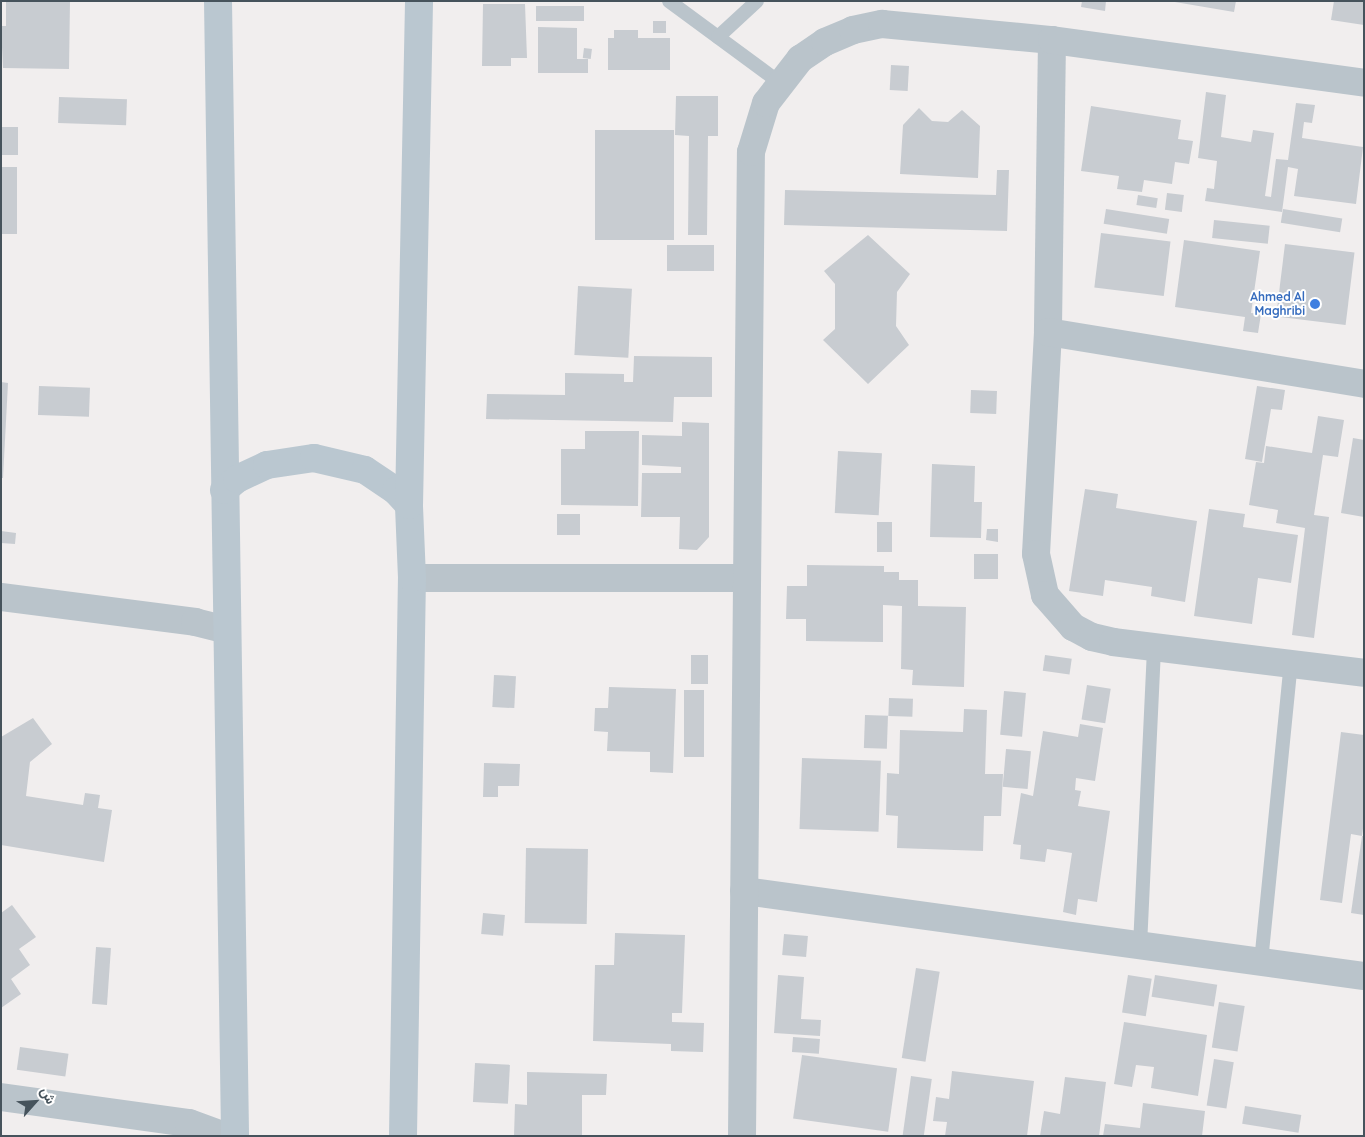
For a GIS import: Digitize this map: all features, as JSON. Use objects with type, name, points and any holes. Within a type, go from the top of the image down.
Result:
[{"type":"main road","points":[[218,1],[235,1123]]},
{"type":"main road","points":[[403,1136],[412,578],[409,505],[419,1]]},
{"type":"main road","points":[[224,490],[237,480],[268,465],[314,458],[365,470],[388,486],[409,505]]},
{"type":"street","points":[[742,1136],[751,152],[756,127],[780,82],[800,59],[825,42],[853,30],[882,24],[1052,40],[1364,83]]},
{"type":"street","points":[[1052,40],[1048,332],[1036,554],[1038,575],[1045,595],[1073,627],[1092,637],[1112,642],[1364,673]]},
{"type":"street","points":[[1048,332],[1364,384]]},
{"type":"street","points":[[412,578],[747,578]]},
{"type":"street","points":[[1,597],[195,622],[226,623]]},
{"type":"street","points":[[744,891],[1364,976]]},
{"type":"street","points":[[1,1097],[189,1123],[235,1123]]},
{"type":"street","points":[[189,1123],[224,1136]]},
{"type":"lane","points":[[669,1],[780,82]]},
{"type":"lane","points":[[718,37],[757,1]]},
{"type":"lane","points":[[1140,946],[1154,647]]},
{"type":"lane","points":[[1261,962],[1292,664]]},
{"type":"building","points":[[6,1],[70,1],[69,69],[3,68],[1,26],[6,26]]},
{"type":"building","points":[[1082,1],[1106,1],[1105,11],[1081,7]]},
{"type":"building","points":[[1169,1],[1236,1],[1234,12]]},
{"type":"building","points":[[1334,1],[1364,1],[1364,25],[1331,20]]},
{"type":"building","points":[[483,4],[525,4],[527,58],[511,58],[511,66],[482,66]]},
{"type":"building","points":[[536,6],[584,6],[584,21],[536,21]]},
{"type":"building","points":[[653,21],[666,21],[666,33],[653,33]]},
{"type":"building","points":[[538,27],[577,28],[577,59],[588,59],[588,73],[538,73]]},
{"type":"building","points":[[614,30],[638,30],[638,38],[670,38],[670,70],[608,70],[608,38],[614,38]]},
{"type":"building","points":[[584,48],[592,49],[591,59],[583,58]]},
{"type":"building","points":[[891,65],[909,66],[908,91],[890,90]]},
{"type":"building","points":[[1206,92],[1226,95],[1221,137],[1251,142],[1253,130],[1274,133],[1265,196],[1271,197],[1276,159],[1288,160],[1296,103],[1315,105],[1312,123],[1304,122],[1302,138],[1363,147],[1356,204],[1294,196],[1298,169],[1288,167],[1282,212],[1205,201],[1207,188],[1214,189],[1217,161],[1198,158]]},
{"type":"building","points":[[676,96],[718,96],[718,136],[708,136],[707,235],[688,235],[689,136],[675,135]]},
{"type":"building","points":[[59,97],[127,99],[126,125],[58,123]]},
{"type":"building","points":[[1091,106],[1181,120],[1178,139],[1193,141],[1189,164],[1175,162],[1172,184],[1144,180],[1142,192],[1117,189],[1119,176],[1081,171]]},
{"type":"building","points":[[919,108],[932,121],[948,122],[962,110],[980,126],[978,178],[900,174],[903,125]]},
{"type":"building","points":[[1,127],[18,127],[18,155],[1,155]]},
{"type":"building","points":[[595,130],[674,130],[674,240],[595,240]]},
{"type":"building","points":[[1,167],[17,167],[17,234],[1,234]]},
{"type":"building","points":[[997,170],[1009,170],[1007,231],[784,225],[785,190],[996,195]]},
{"type":"building","points":[[1167,193],[1184,195],[1182,212],[1165,210]]},
{"type":"building","points":[[1138,195],[1158,198],[1156,208],[1136,205]]},
{"type":"building","points":[[1106,209],[1169,219],[1167,234],[1104,224]]},
{"type":"building","points":[[1283,209],[1342,218],[1340,232],[1281,223]]},
{"type":"building","points":[[1214,220],[1270,226],[1268,244],[1212,238]]},
{"type":"building","points":[[1101,233],[1170,242],[1164,296],[1094,288]]},
{"type":"building","points":[[868,235],[910,274],[897,292],[896,326],[909,345],[868,384],[823,340],[835,329],[835,284],[824,271]]},
{"type":"building","points":[[1184,240],[1260,251],[1251,313],[1261,314],[1258,333],[1243,331],[1245,317],[1175,307]]},
{"type":"building","points":[[1285,244],[1354,253],[1346,325],[1276,316]]},
{"type":"building","points":[[667,245],[714,245],[714,271],[667,271]]},
{"type":"building","points":[[578,286],[632,289],[628,358],[574,355]]},
{"type":"building","points":[[634,356],[712,357],[712,397],[674,397],[673,422],[486,419],[487,394],[565,395],[565,373],[624,374],[624,382],[633,382]]},
{"type":"building","points":[[1,382],[8,383],[3,478],[1,478]]},
{"type":"building","points":[[39,386],[90,388],[89,417],[38,415]]},
{"type":"building","points":[[1257,386],[1285,390],[1282,410],[1271,409],[1262,462],[1245,459]]},
{"type":"building","points":[[971,390],[997,391],[996,414],[970,413]]},
{"type":"building","points":[[1318,416],[1344,420],[1338,457],[1323,455],[1314,515],[1329,517],[1314,638],[1292,635],[1305,528],[1276,523],[1278,510],[1249,505],[1256,462],[1264,463],[1266,446],[1312,453]]},
{"type":"building","points":[[682,422],[709,423],[709,537],[697,550],[679,549],[680,517],[641,517],[642,473],[681,473],[681,467],[642,465],[642,435],[682,436]]},
{"type":"building","points":[[585,431],[639,431],[638,506],[561,505],[561,449],[585,449]]},
{"type":"building","points":[[1353,438],[1364,440],[1364,517],[1341,513]]},
{"type":"building","points":[[838,451],[882,453],[879,515],[835,513]]},
{"type":"building","points":[[932,464],[975,466],[974,502],[982,502],[981,538],[930,537]]},
{"type":"building","points":[[1085,489],[1118,494],[1116,508],[1197,521],[1185,602],[1151,596],[1152,587],[1105,580],[1103,596],[1069,591]]},
{"type":"building","points":[[1209,509],[1245,514],[1243,527],[1298,535],[1291,583],[1258,578],[1252,624],[1194,616]]},
{"type":"building","points":[[557,514],[580,514],[580,535],[557,535]]},
{"type":"building","points":[[877,522],[892,522],[892,552],[877,552]]},
{"type":"building","points":[[987,529],[998,529],[998,542],[986,540]]},
{"type":"building","points":[[1,531],[16,533],[15,544],[1,543]]},
{"type":"building","points":[[974,554],[998,554],[998,579],[974,579]]},
{"type":"building","points":[[807,565],[884,566],[884,572],[899,572],[899,580],[918,580],[918,606],[966,607],[964,687],[912,685],[913,670],[901,669],[902,606],[883,605],[883,642],[806,641],[806,619],[786,619],[787,586],[807,586]]},
{"type":"building","points":[[691,655],[708,655],[708,684],[691,684]]},
{"type":"building","points":[[1045,655],[1072,659],[1070,675],[1043,671]]},
{"type":"building","points":[[494,675],[516,676],[514,708],[492,707]]},
{"type":"building","points":[[1087,685],[1111,689],[1105,723],[1082,720]]},
{"type":"building","points":[[609,687],[676,689],[673,773],[650,772],[650,752],[607,751],[608,732],[594,731],[595,708],[608,708]]},
{"type":"building","points":[[684,690],[704,690],[704,757],[684,757]]},
{"type":"building","points":[[1004,691],[1026,693],[1022,737],[1000,735]]},
{"type":"building","points":[[889,698],[913,699],[912,717],[888,716]]},
{"type":"building","points":[[964,709],[987,710],[985,774],[1003,774],[1001,816],[984,816],[983,851],[897,848],[898,816],[886,815],[887,773],[899,774],[900,730],[963,732]]},
{"type":"building","points":[[865,715],[888,716],[887,749],[864,748]]},
{"type":"building","points":[[33,718],[52,744],[30,762],[26,796],[83,805],[85,793],[100,795],[98,808],[112,810],[104,862],[1,845],[1,737]]},
{"type":"building","points":[[1080,724],[1103,728],[1095,781],[1076,778],[1075,790],[1081,791],[1078,806],[1110,811],[1097,902],[1078,899],[1076,915],[1063,912],[1072,853],[1047,849],[1045,862],[1020,859],[1021,845],[1013,844],[1021,793],[1033,796],[1043,731],[1078,737]]},
{"type":"building","points":[[1341,732],[1364,735],[1364,821],[1362,836],[1351,834],[1342,903],[1320,900]]},
{"type":"building","points":[[1006,749],[1031,751],[1028,789],[1003,787]]},
{"type":"building","points":[[802,758],[881,761],[878,832],[800,829]]},
{"type":"building","points":[[484,763],[520,764],[519,786],[498,786],[498,797],[483,797]]},
{"type":"building","points":[[1362,836],[1364,836],[1364,915],[1351,913]]},
{"type":"building","points":[[526,848],[588,849],[587,924],[525,923]]},
{"type":"building","points":[[12,905],[36,937],[19,949],[30,965],[11,979],[21,994],[1,1008],[1,913]]},
{"type":"building","points":[[483,913],[505,915],[503,936],[481,934]]},
{"type":"building","points":[[615,933],[685,935],[682,1013],[672,1013],[672,1022],[704,1023],[703,1052],[671,1051],[671,1044],[593,1041],[595,965],[614,965]]},
{"type":"building","points":[[784,934],[808,936],[806,957],[782,955]]},
{"type":"building","points":[[96,947],[111,948],[107,1005],[92,1004]]},
{"type":"building","points":[[916,968],[940,972],[925,1062],[902,1058]]},
{"type":"building","points":[[778,975],[804,977],[801,1019],[821,1020],[820,1036],[774,1033]]},
{"type":"building","points":[[1128,975],[1152,979],[1146,1016],[1122,1013]]},
{"type":"building","points":[[1155,975],[1217,985],[1214,1007],[1152,997]]},
{"type":"building","points":[[1219,1002],[1245,1006],[1237,1052],[1212,1047]]},
{"type":"building","points":[[1124,1022],[1207,1035],[1198,1096],[1151,1088],[1154,1067],[1136,1065],[1132,1087],[1114,1084]]},
{"type":"building","points":[[793,1037],[820,1039],[819,1054],[792,1052]]},
{"type":"building","points":[[20,1047],[69,1054],[65,1077],[17,1070]]},
{"type":"building","points":[[802,1055],[897,1068],[888,1132],[793,1118]]},
{"type":"building","points":[[1214,1059],[1234,1062],[1226,1109],[1207,1105]]},
{"type":"building","points":[[475,1063],[510,1065],[508,1104],[473,1102]]},
{"type":"building","points":[[952,1071],[1034,1081],[1027,1136],[945,1136],[947,1122],[933,1121],[936,1097],[949,1099]]},
{"type":"building","points":[[527,1072],[607,1074],[606,1095],[582,1095],[582,1136],[514,1136],[515,1104],[527,1105]]},
{"type":"building","points":[[911,1076],[932,1079],[924,1136],[903,1136]]},
{"type":"building","points":[[1065,1077],[1106,1082],[1099,1136],[1040,1136],[1044,1111],[1060,1114]]},
{"type":"building","points":[[1143,1103],[1205,1111],[1202,1136],[1103,1136],[1105,1124],[1140,1128]]},
{"type":"building","points":[[1245,1106],[1301,1115],[1298,1133],[1242,1124]]},
{"type":"place","name":"Ahmed Al Maghribi","points":[[1315,304]]}]
